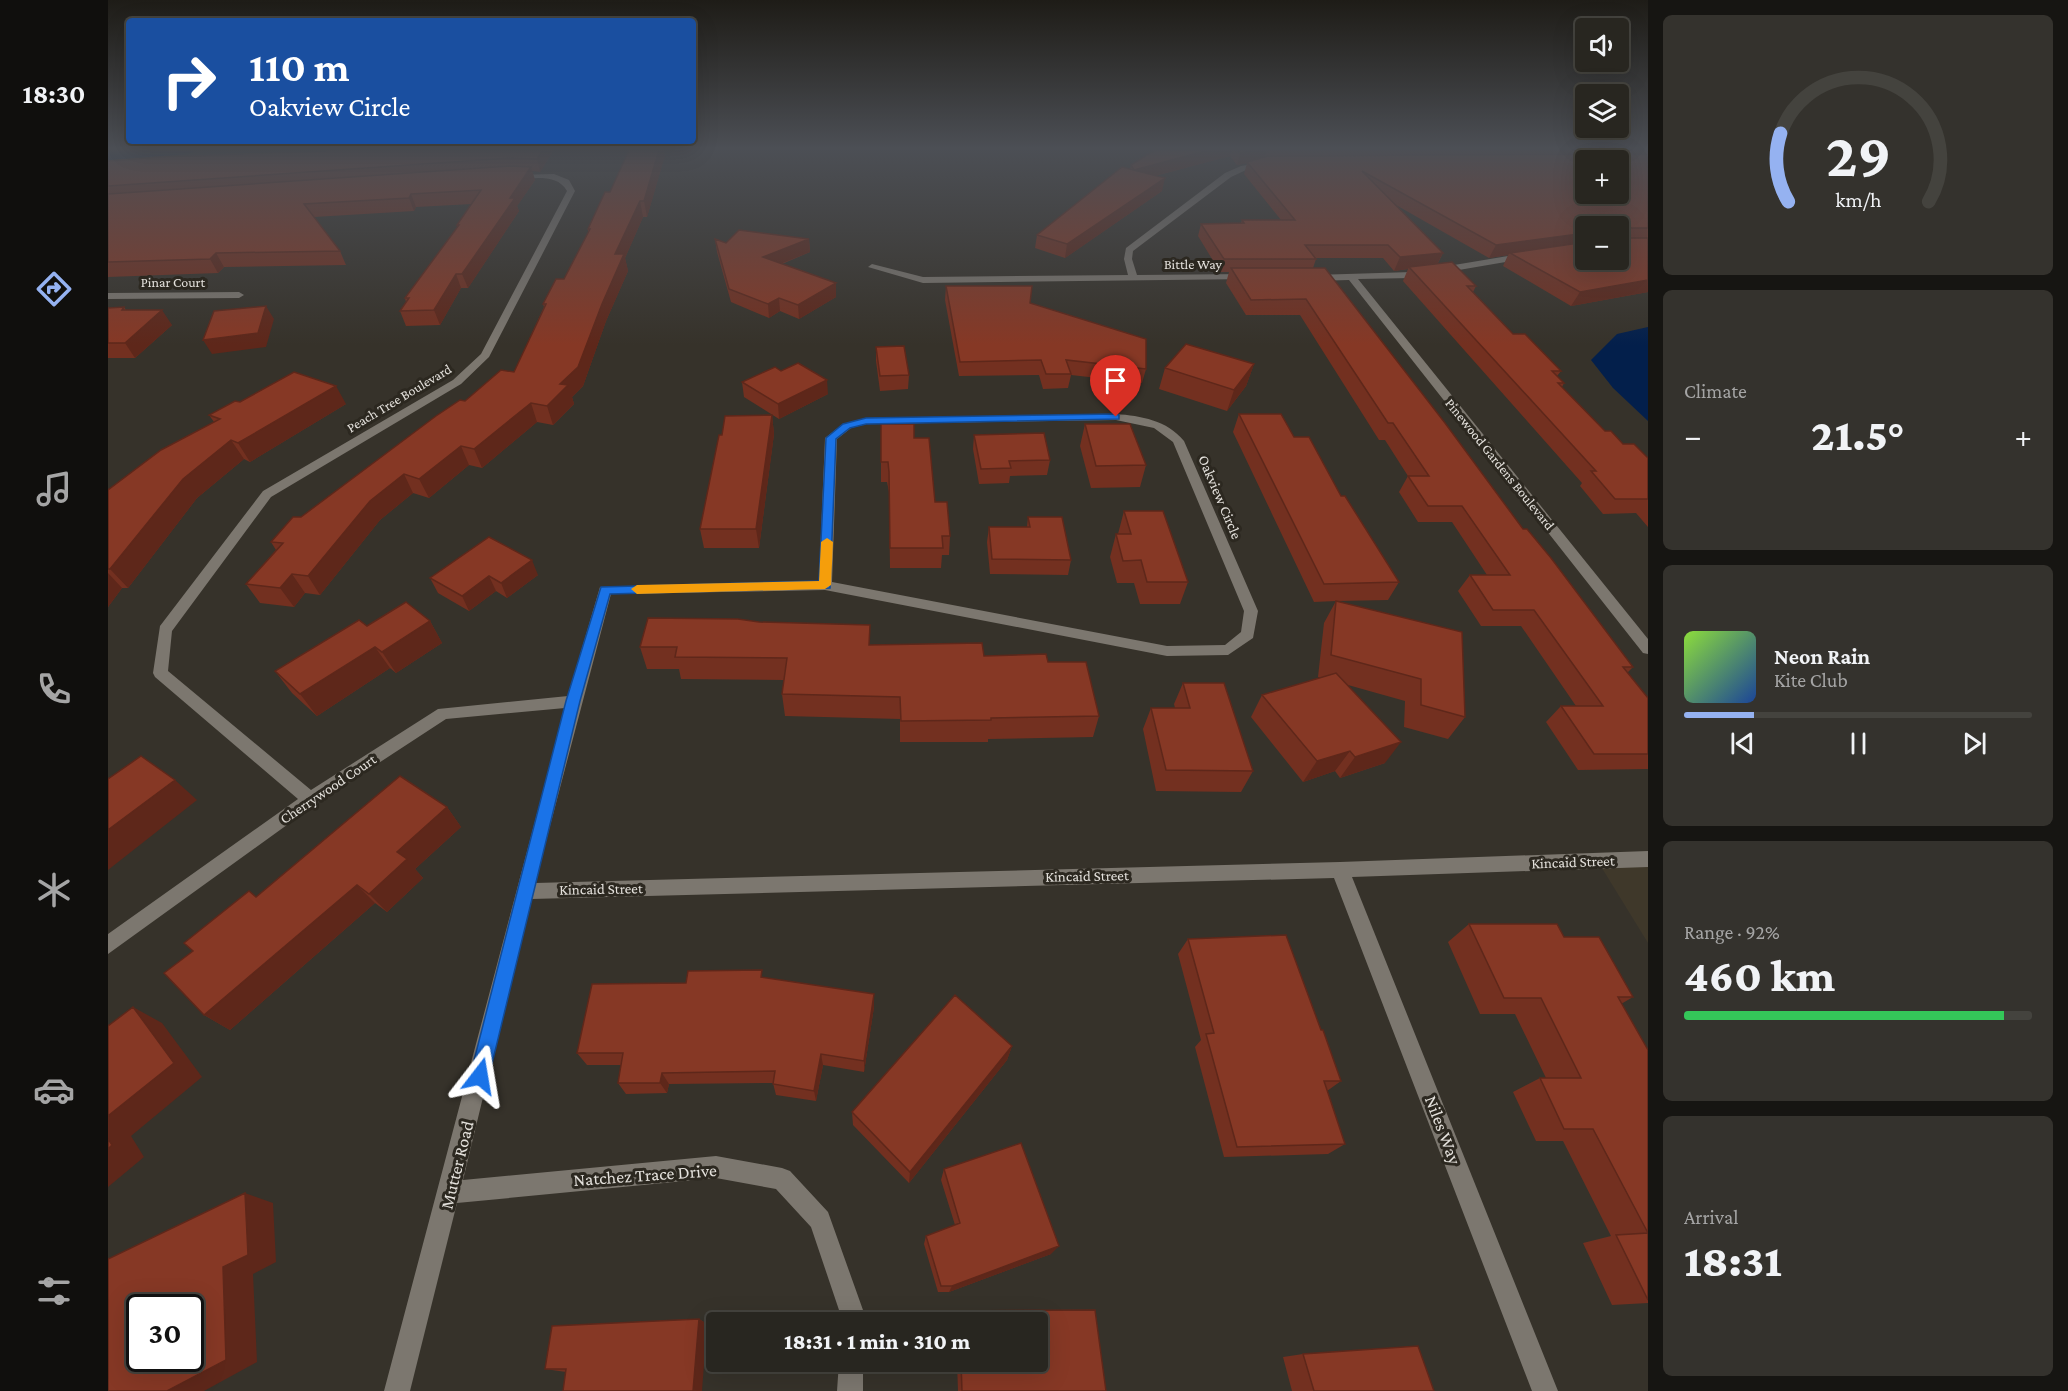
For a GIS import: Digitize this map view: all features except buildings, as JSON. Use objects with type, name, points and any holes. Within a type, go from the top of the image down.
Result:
[{"type":"street","name":"Peach Tree Boulevard","points":[[310,799],[160,673],[165,630],[267,494],[457,382],[485,355],[558,215]]},
{"type":"street","points":[[1133,277],[1128,259],[1129,250],[1175,215]]},
{"type":"street","points":[[1306,278],[1412,275],[1539,254]]},
{"type":"street","name":"Bittle Way","points":[[872,267],[923,280],[1260,277]]},
{"type":"street","name":"Pinewood Gardens Boulevard","points":[[1352,278],[1646,645]]},
{"type":"street","name":"Pinar Court","points":[[108,296],[239,295]]},
{"type":"street","name":"Oakview Circle","points":[[605,590],[825,585],[1167,651],[1228,650],[1248,634],[1251,611],[1178,441],[1170,431],[1142,419],[1116,417],[866,421],[847,426],[831,438],[825,585]]},
{"type":"street","name":"Mutter Road","points":[[397,1391],[451,1192],[573,701],[605,590]]},
{"type":"street","name":"Cherrywood Court","points":[[108,945],[310,799],[443,713],[573,701]]},
{"type":"street","name":"Kincaid Street","points":[[526,891],[1340,870],[1648,859]]},
{"type":"street","name":"Niles Way","points":[[1340,870],[1545,1391]]},
{"type":"street","name":"Natchez Trace Drive","points":[[451,1192],[716,1167],[782,1179],[820,1220],[851,1312]]},
{"type":"street","points":[[850,1372],[850,1391]]},
{"type":"shaded area","points":[[1648,864],[1648,943],[1600,865]]},
{"type":"water","points":[[1648,327],[1648,421],[1613,388],[1591,360],[1617,334]]},
{"type":"slow traffic","points":[[637,589],[825,585],[827,542]]},
{"type":"route","points":[[480,1076],[573,701],[605,590],[825,585],[831,438],[847,426],[866,421],[1116,417]]}]
